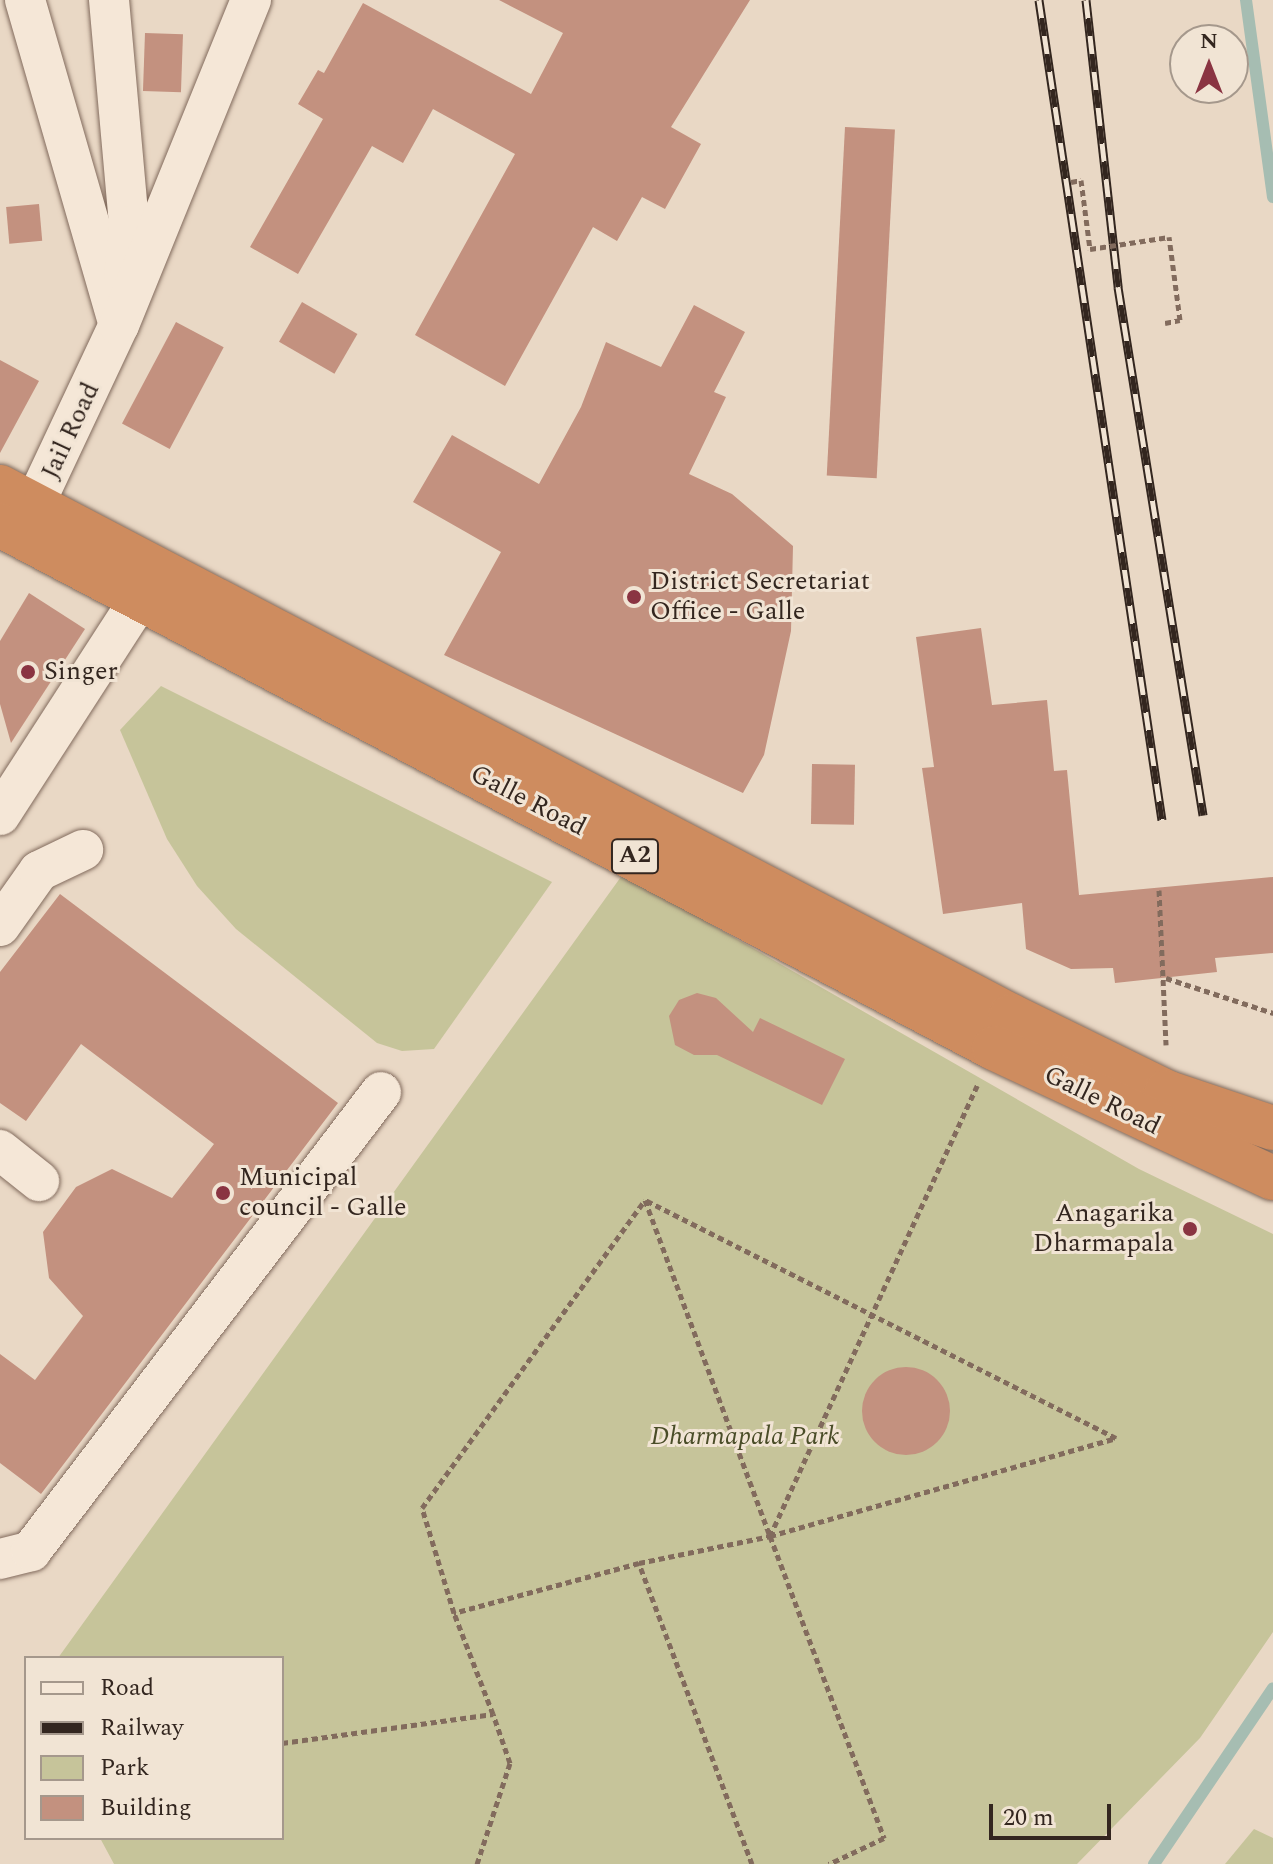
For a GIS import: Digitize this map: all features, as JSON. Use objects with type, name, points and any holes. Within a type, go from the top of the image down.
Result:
[{"type":"highway","name":"Galle Road","points":[[14,513],[994,1048],[1273,1178]]},
{"type":"highway","name":"Galle Road","points":[[150,587],[1166,1092],[1273,1128]]},
{"type":"street","points":[[25,0],[119,325]]},
{"type":"street","points":[[109,0],[129,226],[119,325]]},
{"type":"street","name":"Jail Road","points":[[14,513],[119,325],[251,0]]},
{"type":"street","points":[[0,815],[150,587]]},
{"type":"street","points":[[0,926],[39,871],[83,850]]},
{"type":"street","points":[[0,1559],[31,1551],[381,1092]]},
{"type":"street","points":[[0,1150],[39,1181]]},
{"type":"path","points":[[1071,182],[1081,180],[1090,249],[1169,237],[1180,320],[1165,323]]},
{"type":"path","points":[[1159,890],[1166,978],[1166,1092]]},
{"type":"path","points":[[1166,978],[1273,1013]]},
{"type":"path","points":[[770,1536],[994,1048]]},
{"type":"path","points":[[454,1613],[639,1563],[770,1536],[1116,1438],[645,1200]]},
{"type":"path","points":[[645,1200],[884,1838],[829,1864]]},
{"type":"path","points":[[477,1864],[510,1763],[454,1613],[422,1508],[645,1200]]},
{"type":"path","points":[[639,1563],[752,1864]]},
{"type":"path","points":[[284,1743],[493,1714]]},
{"type":"green space","points":[[161,686],[552,882],[434,1049],[402,1051],[377,1043],[236,929],[197,886],[167,839],[120,730]]},
{"type":"green space","name":"Dharmapala Park","points":[[623,874],[1139,1169],[1273,1234],[1273,1632],[1200,1738],[1077,1864],[114,1864],[101,1840],[284,1840],[284,1656],[59,1656]]},
{"type":"green space","points":[[1254,1829],[1273,1838],[1273,1864],[1225,1864]]},
{"type":"building","points":[[499,0],[750,0],[671,127],[701,144],[665,209],[642,197],[617,241],[593,227],[505,386],[415,335],[515,154],[433,109],[403,163],[372,146],[298,274],[250,247],[323,119],[298,104],[318,70],[324,73],[363,3],[531,94],[563,33]]},
{"type":"building","points":[[145,33],[183,34],[181,92],[143,91]]},
{"type":"building","points":[[845,127],[895,130],[877,478],[827,476]]},
{"type":"building","points":[[39,204],[42,241],[9,244],[6,207]]},
{"type":"building","points":[[302,302],[357,334],[334,374],[279,342]]},
{"type":"building","name":"District Secretariat Office - Galle","points":[[694,305],[745,332],[714,392],[726,397],[689,474],[732,494],[793,546],[791,631],[764,755],[743,793],[444,655],[501,552],[413,502],[452,435],[539,484],[581,407],[606,342],[661,367]]},
{"type":"building","points":[[176,322],[224,347],[170,449],[122,424]]},
{"type":"building","points":[[0,360],[39,381],[0,453]]},
{"type":"building","name":"Singer","points":[[29,593],[85,629],[11,743],[0,704],[0,641]]},
{"type":"building","points":[[981,628],[992,705],[1047,700],[1054,771],[1067,770],[1079,895],[1273,877],[1273,953],[1215,958],[1217,972],[1115,983],[1113,968],[1071,969],[1026,949],[1022,903],[943,914],[922,768],[934,767],[916,637]]},
{"type":"building","points":[[812,764],[855,765],[854,825],[811,824]]},
{"type":"building","name":"Municipal council - Galle","points":[[60,894],[338,1103],[41,1494],[0,1463],[0,1354],[35,1380],[83,1316],[49,1278],[43,1232],[76,1187],[112,1169],[172,1198],[214,1144],[81,1044],[26,1121],[0,1103],[0,972]]},
{"type":"building","points":[[697,993],[716,998],[753,1032],[760,1018],[845,1059],[822,1105],[717,1055],[694,1055],[675,1045],[669,1016],[679,1000]]},
{"type":"building","points":[[897,1367],[915,1367],[931,1374],[943,1386],[950,1402],[950,1420],[943,1436],[931,1448],[915,1455],[897,1455],[881,1448],[869,1436],[862,1420],[862,1402],[869,1386],[881,1374]]},
{"type":"waterway","points":[[1246,0],[1273,197]]},
{"type":"waterway","points":[[1154,1864],[1273,1688]]},
{"type":"railway","points":[[1039,0],[1162,820]]},
{"type":"railway","points":[[1086,0],[1118,287],[1203,815]]},
{"type":"place","name":"District Secretariat Office - Galle","points":[[634,597]]},
{"type":"place","name":"Singer","points":[[28,672]]},
{"type":"place","name":"Municipal council - Galle","points":[[223,1193]]},
{"type":"place","name":"Anagarika Dharmapala","points":[[1190,1229]]}]
